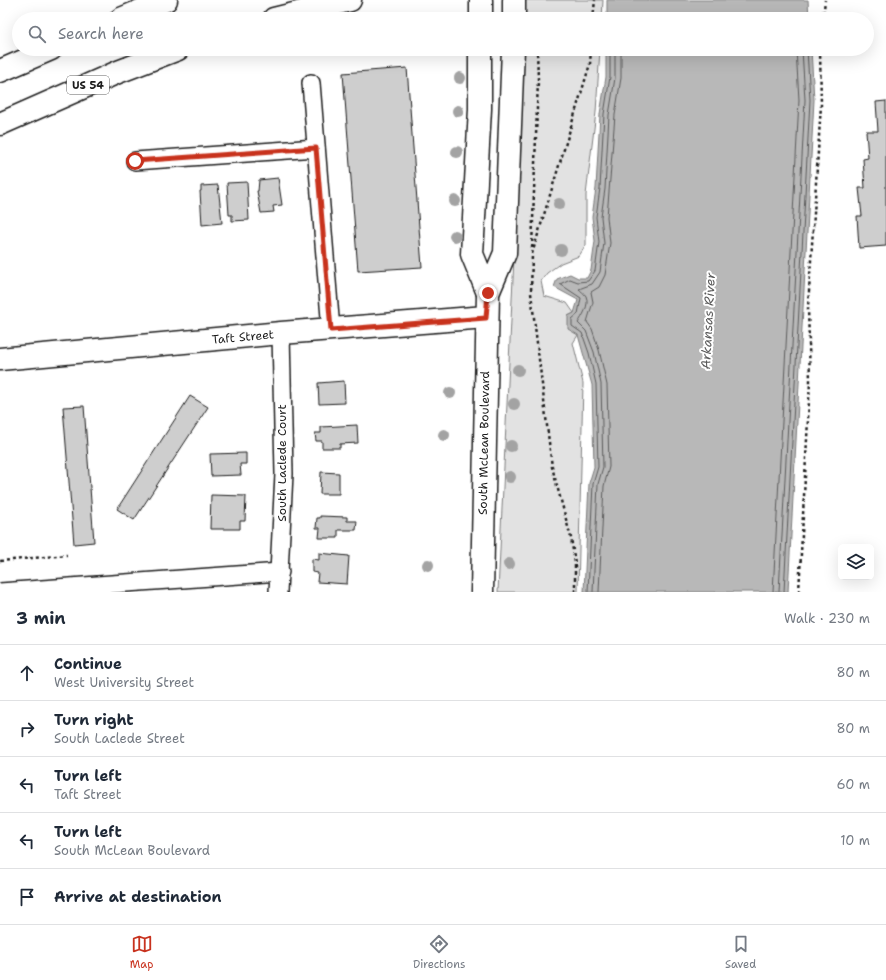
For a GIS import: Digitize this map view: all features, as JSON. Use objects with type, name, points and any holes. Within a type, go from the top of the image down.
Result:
[{"type":"main road","points":[[138,12],[166,0]]},
{"type":"main road","points":[[302,12],[350,0]]},
{"type":"main road","points":[[481,0],[481,12]]},
{"type":"main road","points":[[514,0],[514,12]]},
{"type":"main road","points":[[0,71],[35,56]]},
{"type":"main road","name":"US 54","points":[[0,124],[161,56]]},
{"type":"main road","name":"South McLean Boulevard","points":[[480,56],[480,109],[472,254],[488,293]]},
{"type":"main road","name":"South McLean Boulevard","points":[[482,592],[486,318],[488,293],[505,253],[513,56]]},
{"type":"main road","name":"Taft Street","points":[[0,359],[281,334],[486,318]]},
{"type":"street","points":[[311,82],[331,330]]},
{"type":"street","points":[[135,161],[316,148]]},
{"type":"street","name":"South Laclede Court","points":[[278,592],[284,474],[281,334]]},
{"type":"street","points":[[0,592],[280,572]]},
{"type":"path","points":[[594,12],[595,0]]},
{"type":"path","points":[[823,12],[824,0]]},
{"type":"path","points":[[537,56],[538,80],[531,293],[536,346],[552,467],[572,544],[575,563],[575,592]]},
{"type":"path","points":[[532,254],[590,64],[591,56]]},
{"type":"path","points":[[799,592],[810,381],[808,307],[821,105],[820,56]]},
{"type":"path","points":[[0,561],[67,555]]},
{"type":"shaded area","points":[[523,0],[603,0],[602,12],[524,12]]},
{"type":"shaded area","points":[[524,56],[600,56],[596,112],[586,195],[586,245],[579,256],[561,263],[547,273],[541,281],[544,296],[567,303],[574,313],[568,316],[578,335],[573,343],[583,383],[578,592],[498,592]]},
{"type":"water","points":[[607,0],[808,0],[809,12],[607,12]]},
{"type":"water","name":"Arkansas River","points":[[606,56],[811,56],[814,100],[788,592],[584,592],[589,483],[594,467],[592,385],[578,335],[568,329],[568,316],[574,313],[578,300],[554,287],[557,279],[570,274],[578,278],[587,278],[591,270],[595,241],[592,217],[596,188],[600,114],[606,77]]},
{"type":"building","points":[[407,68],[422,267],[358,271],[343,73]]},
{"type":"building","points":[[886,101],[886,246],[859,248],[857,216],[862,216],[859,188],[865,188],[863,159],[868,158],[866,131],[878,131],[876,102]]},
{"type":"building","points":[[278,178],[282,205],[273,206],[274,212],[261,213],[257,191],[259,180]]},
{"type":"building","points":[[247,182],[249,220],[232,221],[232,215],[229,215],[227,183]]},
{"type":"building","points":[[218,185],[222,223],[202,225],[201,186]]},
{"type":"building","points":[[344,381],[345,403],[319,404],[318,383]]},
{"type":"building","points":[[190,396],[208,407],[134,520],[117,509]]},
{"type":"building","points":[[84,406],[94,542],[74,544],[63,407]]},
{"type":"building","points":[[357,425],[358,443],[340,444],[340,448],[322,448],[322,441],[316,441],[315,433],[321,433],[321,427]]},
{"type":"building","points":[[246,453],[246,464],[240,464],[241,475],[211,476],[210,454]]},
{"type":"building","points":[[321,472],[339,473],[339,494],[320,494]]},
{"type":"building","points":[[211,495],[246,496],[245,521],[240,521],[240,529],[210,529]]},
{"type":"building","points":[[320,516],[347,517],[347,521],[357,521],[356,530],[338,530],[338,538],[319,538],[320,528],[316,528],[317,518],[320,518]]},
{"type":"building","points":[[319,553],[349,556],[347,584],[317,582],[318,573],[312,572],[312,559],[319,560]]},
{"type":"route","points":[[135,161],[316,148],[331,330],[486,318],[488,293]]}]
